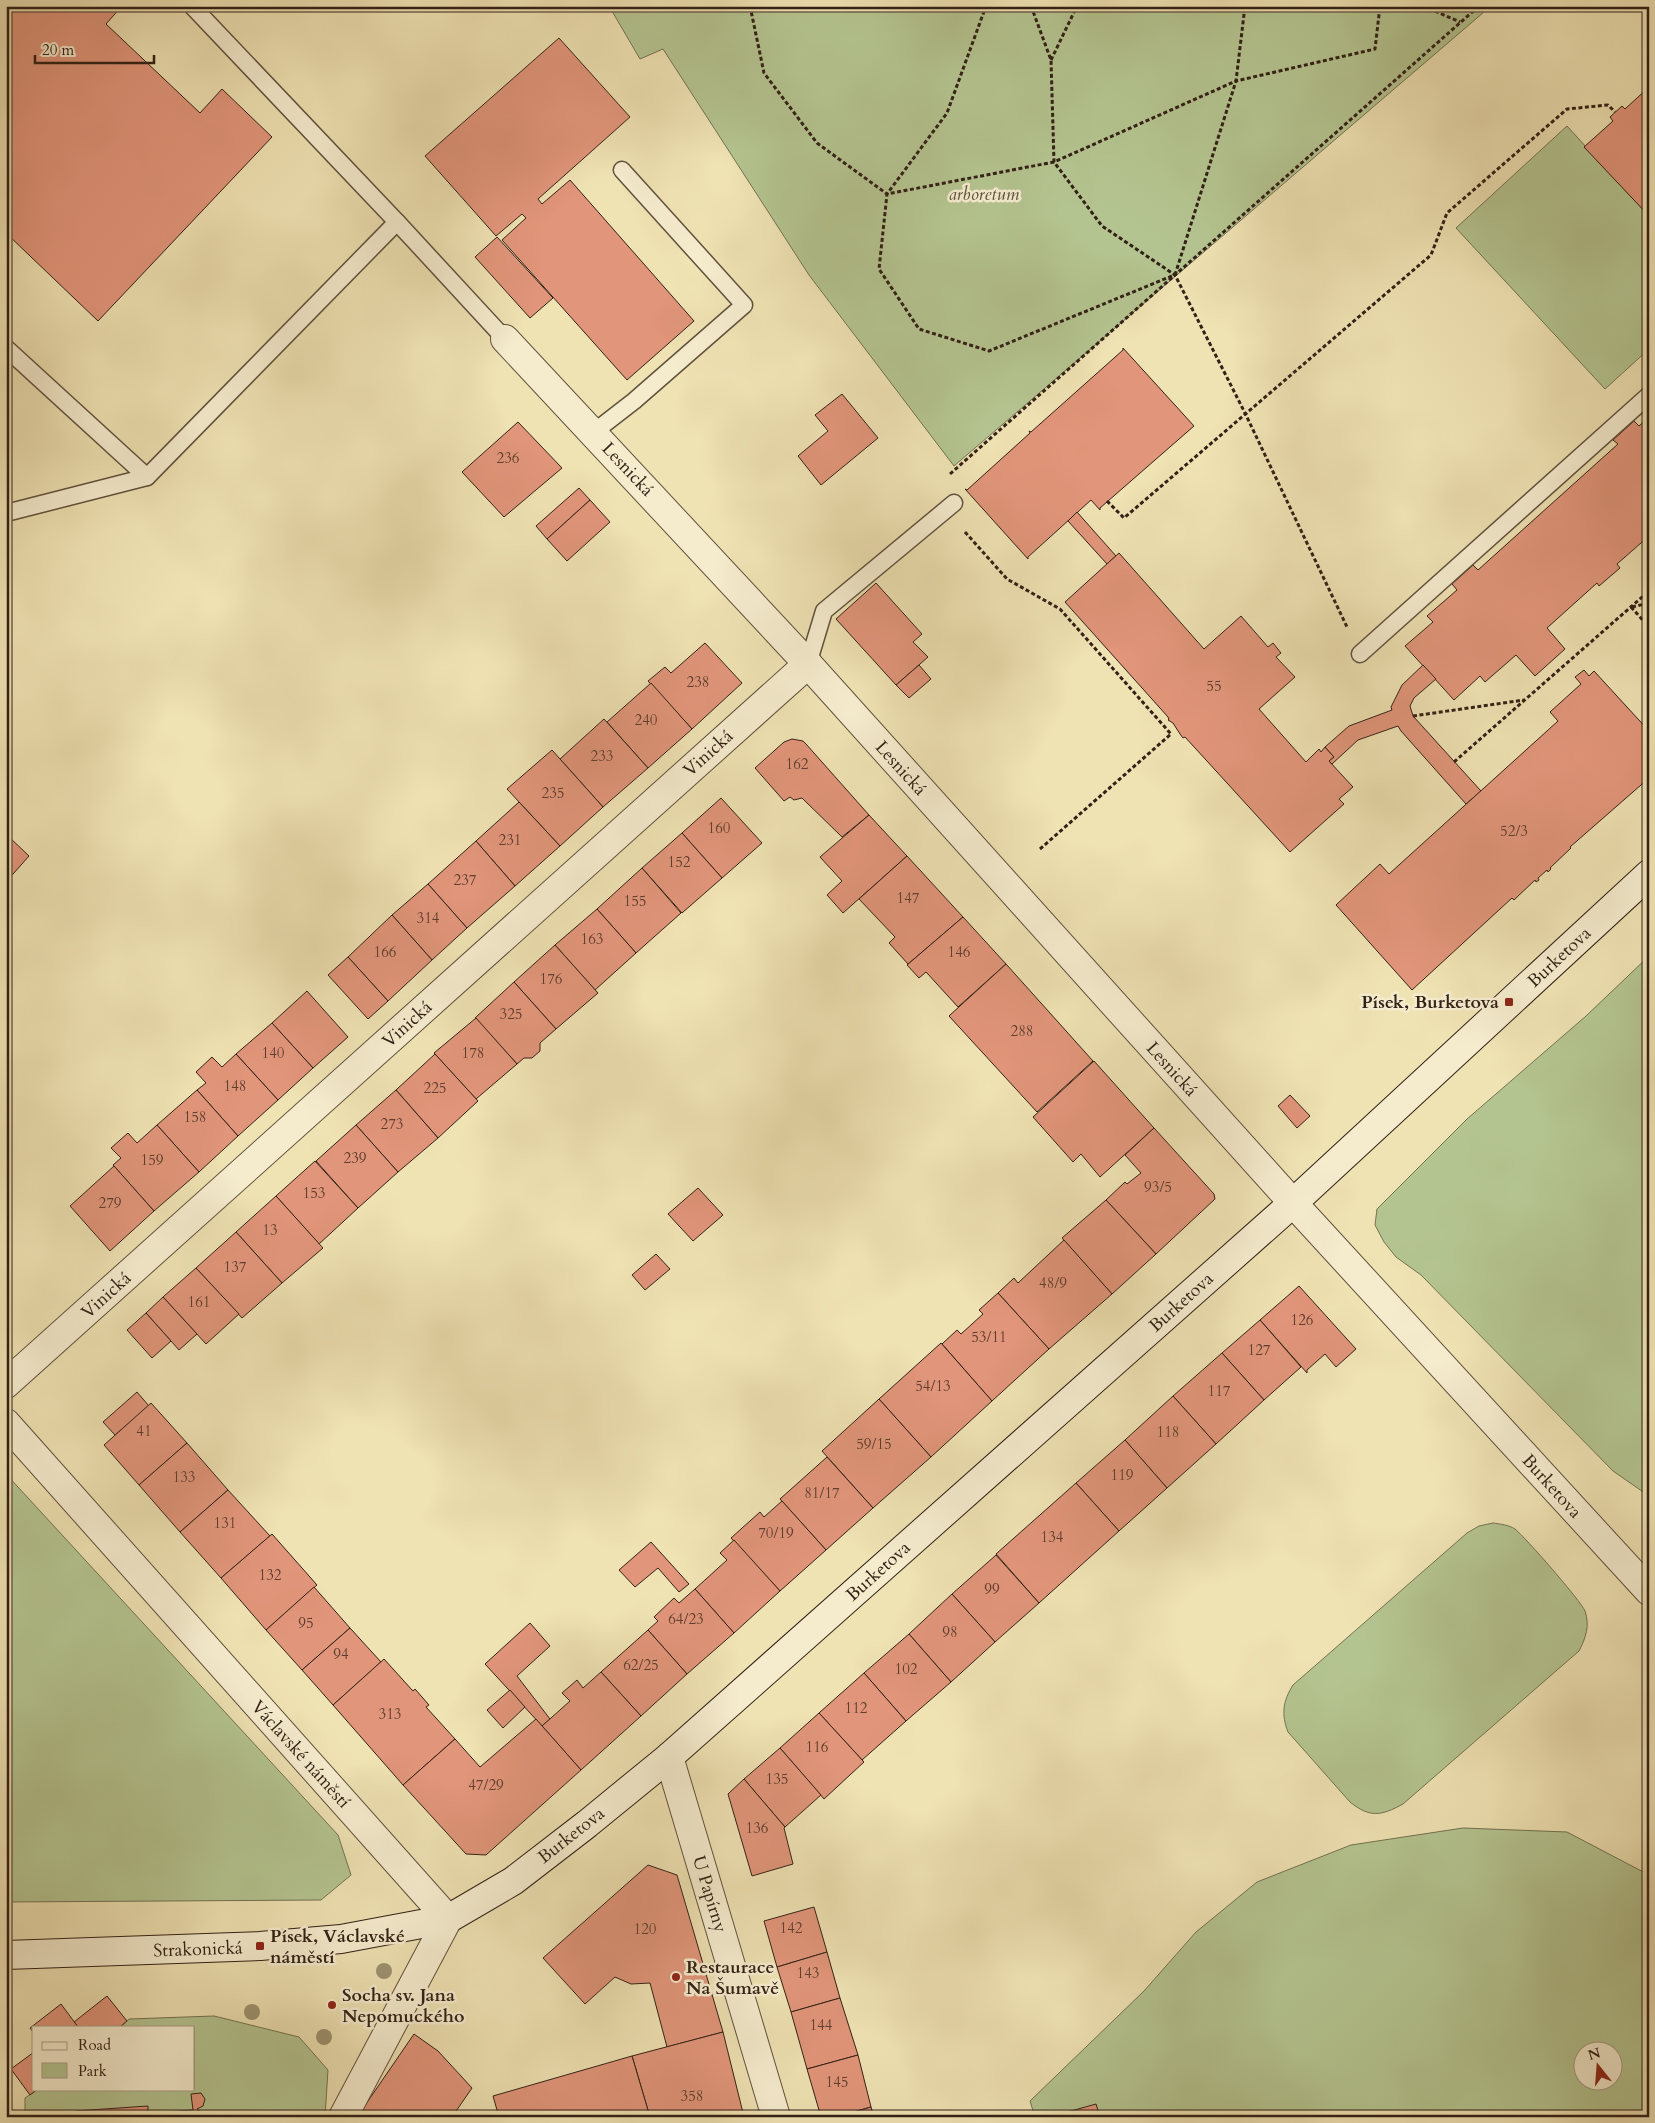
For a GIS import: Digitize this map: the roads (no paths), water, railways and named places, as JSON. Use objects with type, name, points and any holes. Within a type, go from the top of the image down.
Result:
[{"type":"street","name":"Lesnická","points":[[505,339],[594,432],[808,664],[1293,1203]]},
{"type":"street","name":"Vinická","points":[[6,1384],[808,664]]},
{"type":"street","name":"Burketova","points":[[448,1919],[513,1881],[588,1824],[669,1757],[1293,1203],[1649,874]]},
{"type":"street","name":"Burketova","points":[[1293,1203],[1649,1591]]},
{"type":"street","name":"Václavské náměstí","points":[[6,1423],[448,1919]]},
{"type":"street","name":"U Papírny","points":[[669,1757],[776,2117]]},
{"type":"street","name":"Strakonická","points":[[6,1954],[260,1946],[341,1939],[448,1919]]},
{"type":"street","points":[[343,2117],[448,1919]]},
{"type":"lane","points":[[192,6],[398,222],[505,339]]},
{"type":"lane","points":[[594,432],[634,401],[744,305],[622,170]]},
{"type":"lane","points":[[6,513],[146,477],[398,222]]},
{"type":"lane","points":[[6,348],[146,477]]},
{"type":"lane","points":[[1360,654],[1649,395]]},
{"type":"lane","points":[[808,664],[824,611],[949,507]]},
{"type":"place","name":"Písek, Burketova","points":[[1509,1002]]},
{"type":"place","name":"Písek, Václavské náměstí","points":[[260,1946]]},
{"type":"place","name":"Restaurace Na Šumavě","points":[[676,1977]]},
{"type":"place","name":"Socha sv. Jana Nepomuckého","points":[[332,2005]]},
{"type":"park label","name":"arboretum","points":[[984,194]]}]
